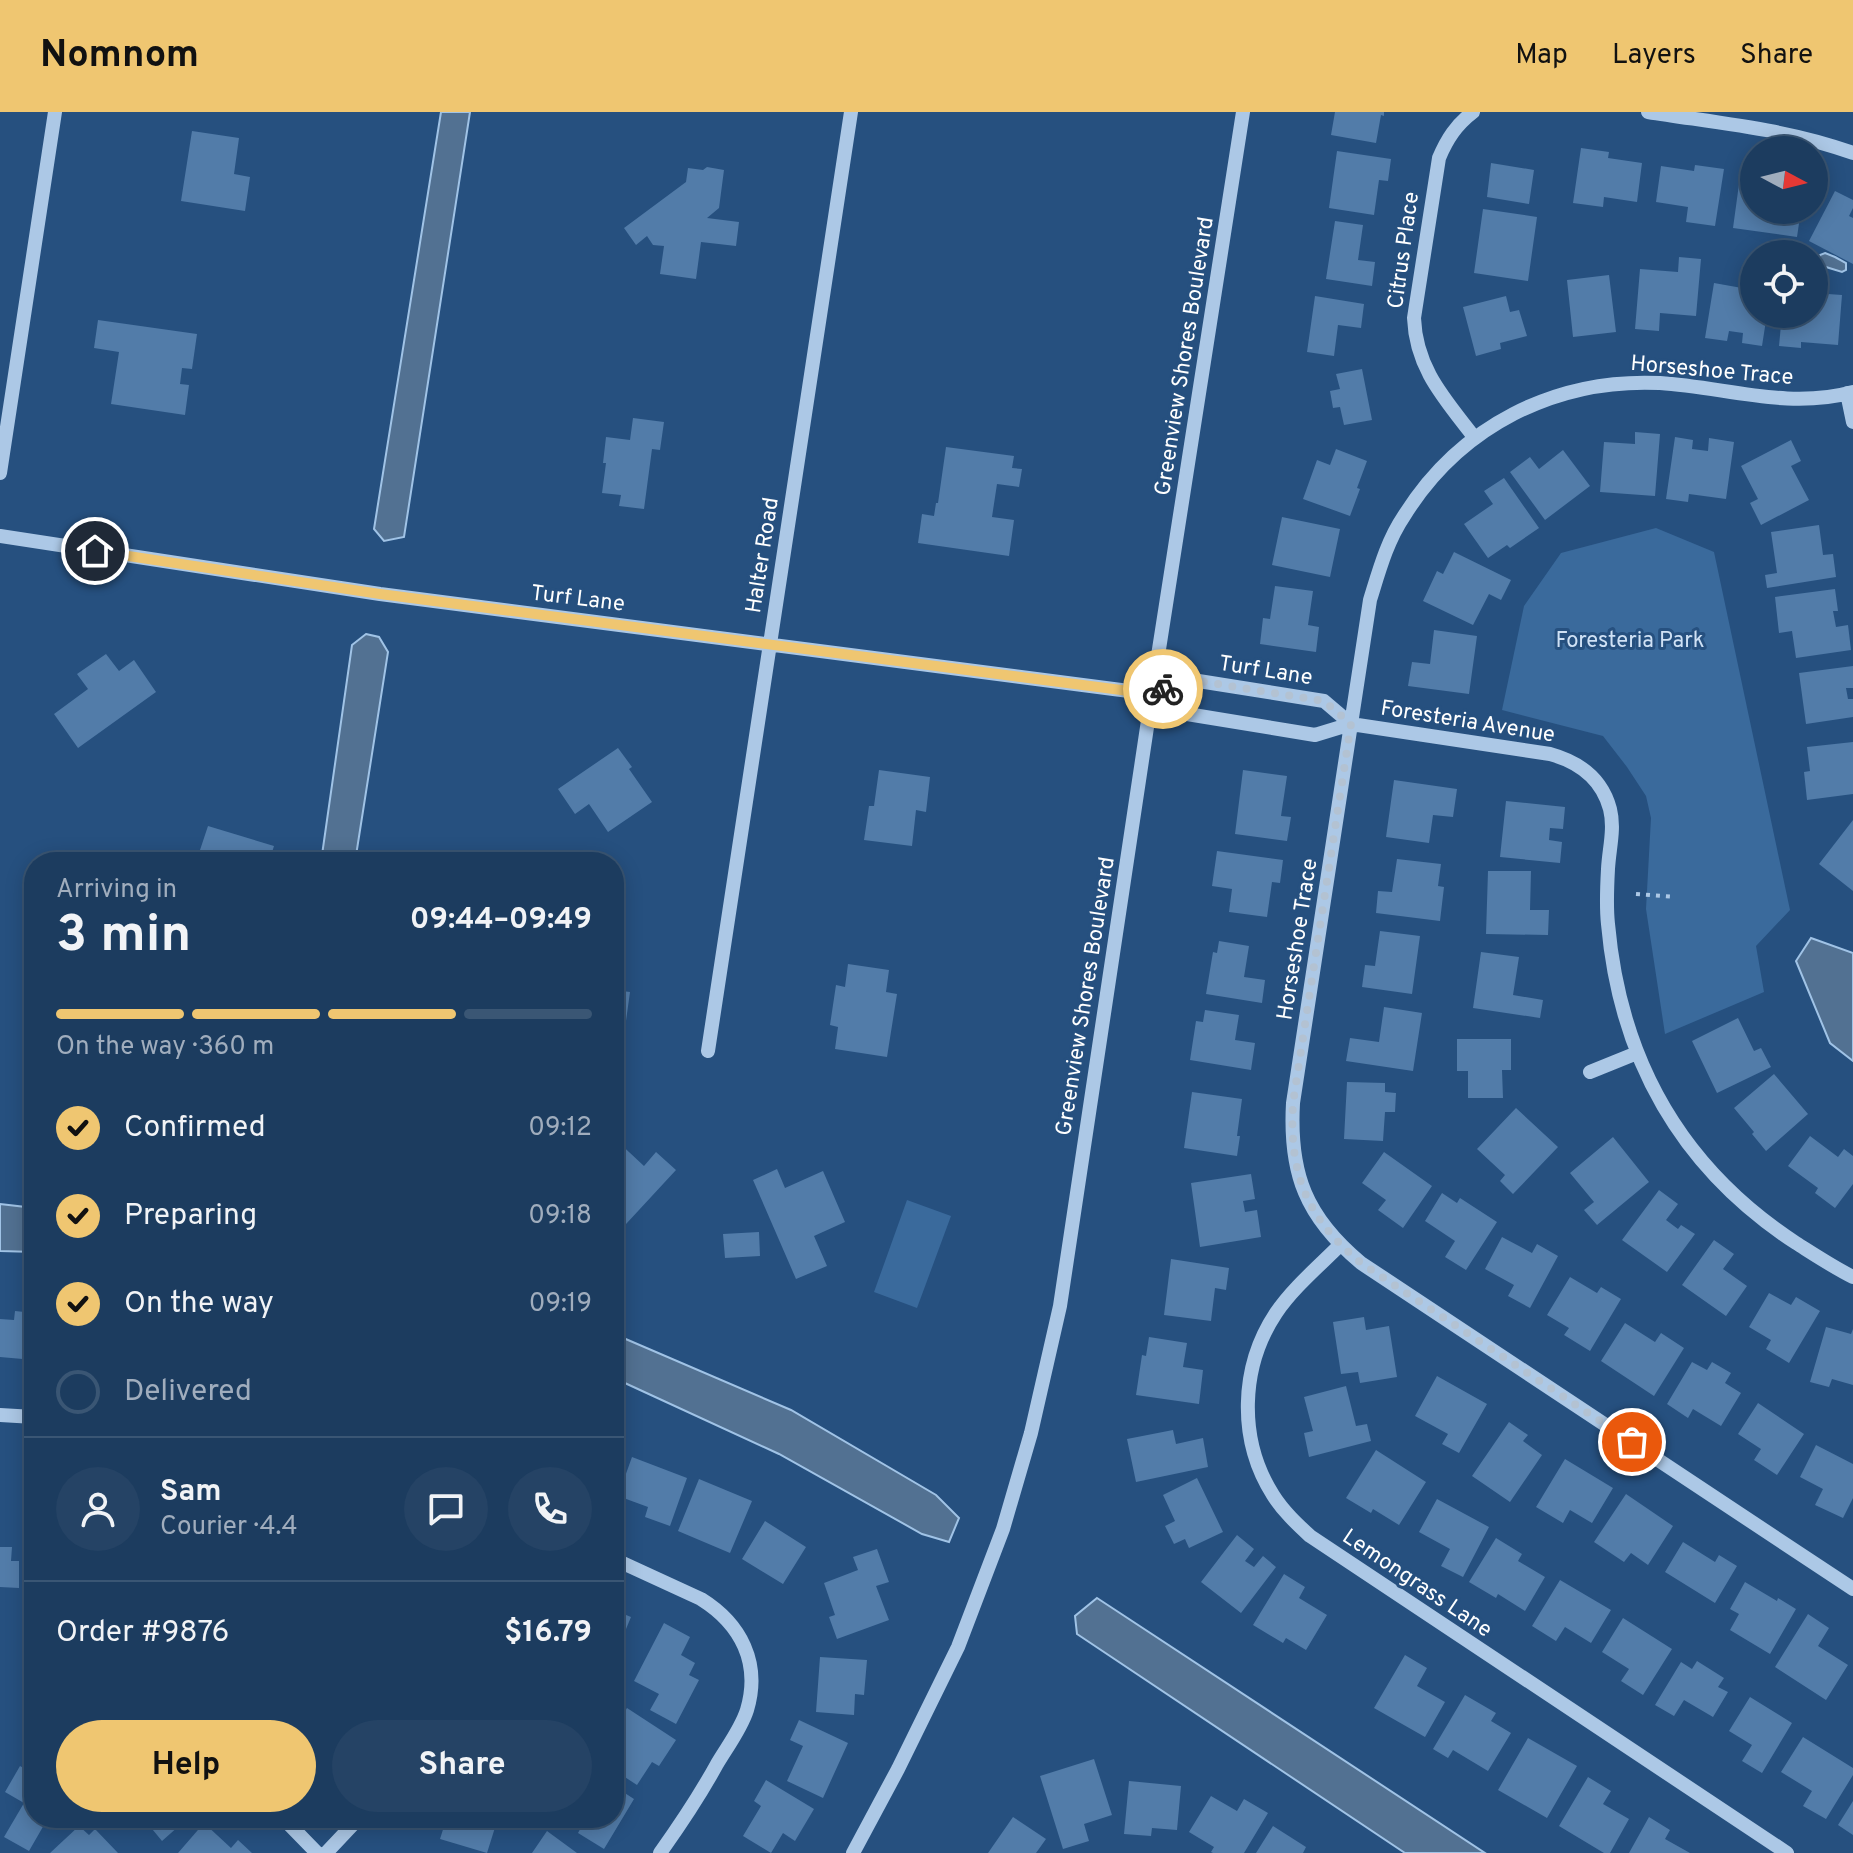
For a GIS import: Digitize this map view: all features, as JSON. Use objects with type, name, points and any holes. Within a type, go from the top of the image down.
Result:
[{"type":"street","points":[[0,473],[55,112]]},
{"type":"street","name":"Halter Road","points":[[708,1051],[851,112]]},
{"type":"street","name":"Greenview Shores Boulevard","points":[[853,1853],[958,1647],[1003,1529],[1031,1433],[1060,1306],[1243,112]]},
{"type":"street","name":"Citrus Place","points":[[1473,112],[1453,130],[1439,158],[1414,318],[1421,360],[1427,373],[1474,437]]},
{"type":"street","points":[[1648,112],[1794,135],[1853,153]]},
{"type":"street","name":"Horseshoe Trace","points":[[1850,392],[1781,399],[1663,383],[1591,386],[1540,401],[1507,416],[1474,437],[1423,487],[1394,533],[1370,600],[1291,1131],[1301,1185],[1313,1210],[1340,1245],[1361,1263],[1853,1589]]},
{"type":"street","points":[[1850,392],[1853,422]]},
{"type":"street","name":"Turf Lane","points":[[0,536],[380,594],[1152,694],[1181,713],[1315,735],[1351,724]]},
{"type":"street","name":"Turf Lane","points":[[1152,694],[1186,679],[1324,701],[1351,724]]},
{"type":"street","name":"Foresteria Avenue","points":[[1351,724],[1550,754],[1578,764],[1598,783],[1610,808],[1612,822],[1607,920],[1613,968],[1624,1016],[1637,1053],[1666,1111],[1694,1152],[1738,1200],[1777,1231],[1853,1277]]},
{"type":"street","points":[[1590,1072],[1637,1053]]},
{"type":"street","name":"Lemongrass Lane","points":[[1340,1245],[1277,1312],[1253,1362],[1248,1389],[1252,1444],[1260,1471],[1273,1495],[1310,1536],[1787,1853]]},
{"type":"street","points":[[0,1415],[24,1416]]},
{"type":"street","points":[[624,1564],[701,1599],[726,1617],[736,1629],[751,1673],[751,1688],[740,1725],[660,1853]]},
{"type":"street","points":[[293,1828],[317,1853]]},
{"type":"street","points":[[326,1853],[350,1828]]},
{"type":"path","points":[[1636,894],[1675,897]]},
{"type":"green space","name":"Foresteria Park","points":[[1656,528],[1714,552],[1790,910],[1756,946],[1764,992],[1665,1034],[1646,909],[1651,818],[1646,796],[1603,736],[1502,710],[1524,606],[1561,553]]},
{"type":"green space","points":[[907,1200],[951,1216],[917,1308],[874,1292]]},
{"type":"shaded area","points":[[441,112],[470,112],[404,537],[384,541],[374,529]]},
{"type":"shaded area","points":[[1828,254],[1846,263],[1846,270],[1842,272],[1828,268]]},
{"type":"shaded area","points":[[366,634],[379,637],[388,652],[357,852],[322,852],[352,645]]},
{"type":"shaded area","points":[[1811,938],[1853,953],[1853,1061],[1830,1043],[1796,961]]},
{"type":"shaded area","points":[[0,1204],[24,1207],[24,1252],[0,1251]]},
{"type":"shaded area","points":[[624,1338],[791,1410],[936,1495],[959,1518],[949,1542],[922,1534],[779,1454],[624,1383]]},
{"type":"shaded area","points":[[1097,1598],[1485,1853],[1405,1853],[1077,1634],[1075,1616]]},
{"type":"building","points":[[1335,112],[1384,112],[1376,143],[1331,135]]},
{"type":"building","points":[[192,131],[239,138],[234,174],[250,177],[245,211],[181,201]]},
{"type":"building","points":[[1581,148],[1609,152],[1608,158],[1642,163],[1637,202],[1604,197],[1603,207],[1573,203]]},
{"type":"building","points":[[1337,151],[1391,159],[1388,181],[1379,180],[1374,215],[1329,208]]},
{"type":"building","points":[[1491,163],[1534,170],[1529,204],[1487,197]]},
{"type":"building","points":[[1695,165],[1724,169],[1715,226],[1686,222],[1688,207],[1656,202],[1661,166],[1694,171]]},
{"type":"building","points":[[707,167],[724,170],[719,208],[707,218],[739,222],[736,246],[701,242],[696,279],[660,274],[664,246],[653,245],[647,236],[636,245],[624,228],[686,182],[688,168],[703,170]]},
{"type":"building","points":[[1739,184],[1740,224],[1799,224],[1797,237],[1733,228]]},
{"type":"building","points":[[1835,191],[1853,200],[1849,216],[1853,218],[1853,264],[1828,251],[1828,240],[1810,240],[1818,224],[1828,224],[1828,204]]},
{"type":"building","points":[[1483,209],[1537,217],[1528,281],[1474,273]]},
{"type":"building","points":[[1335,221],[1363,225],[1358,260],[1375,262],[1372,286],[1326,279]]},
{"type":"building","points":[[1679,257],[1701,259],[1696,316],[1660,313],[1659,331],[1635,329],[1640,269],[1678,272]]},
{"type":"building","points":[[1609,275],[1616,332],[1573,337],[1567,280]]},
{"type":"building","points":[[1714,283],[1740,288],[1740,328],[1765,328],[1762,346],[1742,343],[1743,333],[1729,331],[1727,341],[1705,338]]},
{"type":"building","points":[[1828,294],[1842,295],[1838,345],[1801,342],[1801,348],[1779,346],[1781,328],[1828,328]]},
{"type":"building","points":[[1315,296],[1364,304],[1361,328],[1338,325],[1334,356],[1307,352]]},
{"type":"building","points":[[1506,296],[1510,312],[1519,310],[1527,336],[1500,343],[1501,349],[1476,356],[1463,307]]},
{"type":"building","points":[[98,320],[197,334],[192,369],[182,368],[180,384],[189,385],[185,415],[111,404],[119,352],[94,348]]},
{"type":"building","points":[[1362,369],[1372,420],[1344,425],[1340,407],[1333,408],[1330,391],[1340,389],[1336,374]]},
{"type":"building","points":[[633,418],[664,422],[660,450],[652,449],[644,509],[619,506],[621,495],[602,493],[606,437],[630,440]]},
{"type":"building","points":[[1635,432],[1660,434],[1655,496],[1600,492],[1604,442],[1635,444]]},
{"type":"building","points":[[1675,437],[1693,440],[1692,449],[1708,451],[1709,438],[1734,442],[1726,499],[1689,494],[1688,502],[1666,499]]},
{"type":"building","points":[[1791,440],[1801,461],[1791,466],[1809,500],[1761,525],[1750,503],[1758,499],[1741,466]]},
{"type":"building","points":[[946,447],[1014,456],[1012,468],[1022,469],[1019,487],[997,484],[992,517],[1014,520],[1009,556],[918,543],[922,514],[934,516],[938,503]]},
{"type":"building","points":[[1336,449],[1367,461],[1350,516],[1303,499],[1317,460],[1330,465]]},
{"type":"building","points":[[1563,450],[1590,486],[1545,520],[1510,472],[1530,457],[1539,469]]},
{"type":"building","points":[[1504,478],[1539,528],[1510,548],[1507,545],[1488,558],[1464,524],[1493,504],[1484,491]]},
{"type":"building","points":[[1282,517],[1340,529],[1330,577],[1272,565]]},
{"type":"building","points":[[1819,525],[1823,555],[1833,554],[1836,577],[1767,588],[1765,575],[1777,573],[1771,532]]},
{"type":"building","points":[[1454,552],[1511,580],[1501,600],[1489,594],[1473,625],[1423,601],[1437,571],[1443,574]]},
{"type":"building","points":[[1275,586],[1313,591],[1308,625],[1319,627],[1316,652],[1260,644],[1263,618],[1270,619]]},
{"type":"building","points":[[1835,589],[1838,611],[1833,611],[1836,627],[1848,625],[1851,650],[1796,658],[1792,631],[1779,633],[1775,597]]},
{"type":"building","points":[[1434,630],[1477,636],[1469,694],[1408,686],[1412,662],[1430,664]]},
{"type":"building","points":[[106,654],[119,671],[134,660],[156,692],[78,748],[54,714],[88,689],[77,674]]},
{"type":"building","points":[[1853,666],[1853,688],[1846,688],[1848,699],[1853,699],[1853,717],[1806,724],[1799,673]]},
{"type":"building","points":[[1853,742],[1853,794],[1807,800],[1804,772],[1810,771],[1807,747]]},
{"type":"building","points":[[618,748],[652,802],[608,832],[589,804],[575,814],[558,789]]},
{"type":"building","points":[[879,770],[930,777],[926,812],[916,810],[912,846],[864,840],[869,806],[874,806]]},
{"type":"building","points":[[1243,770],[1287,776],[1281,816],[1291,817],[1287,841],[1235,834]]},
{"type":"building","points":[[1394,780],[1457,789],[1453,817],[1433,815],[1429,843],[1386,837]]},
{"type":"building","points":[[1506,801],[1565,807],[1563,829],[1550,828],[1549,840],[1562,842],[1560,863],[1500,857]]},
{"type":"building","points":[[1853,820],[1853,891],[1819,864]]},
{"type":"building","points":[[208,826],[274,846],[272,852],[200,850]]},
{"type":"building","points":[[1217,851],[1283,860],[1280,883],[1272,882],[1267,917],[1229,912],[1232,889],[1212,886]]},
{"type":"building","points":[[1397,859],[1441,864],[1438,886],[1444,887],[1440,921],[1376,913],[1378,891],[1392,892]]},
{"type":"building","points":[[1488,871],[1531,871],[1530,910],[1549,910],[1548,935],[1486,934]]},
{"type":"building","points":[[1380,931],[1420,936],[1412,994],[1362,987],[1365,965],[1375,966]]},
{"type":"building","points":[[1219,941],[1249,946],[1244,977],[1265,980],[1262,1003],[1206,994],[1213,952],[1217,953]]},
{"type":"building","points":[[1481,952],[1519,957],[1513,995],[1543,1000],[1540,1018],[1473,1008]]},
{"type":"building","points":[[848,964],[889,970],[886,992],[897,994],[887,1057],[835,1049],[838,1027],[830,1025],[836,985],[845,987]]},
{"type":"building","points":[[624,991],[630,992],[624,1021]]},
{"type":"building","points":[[1384,1007],[1422,1013],[1413,1071],[1346,1061],[1350,1038],[1379,1042]]},
{"type":"building","points":[[1205,1010],[1239,1015],[1235,1040],[1255,1043],[1251,1070],[1190,1060],[1196,1021],[1203,1022]]},
{"type":"building","points":[[1738,1018],[1754,1051],[1761,1048],[1771,1067],[1717,1093],[1692,1041]]},
{"type":"building","points":[[1457,1039],[1511,1039],[1511,1070],[1502,1070],[1503,1098],[1468,1098],[1468,1071],[1457,1071]]},
{"type":"building","points":[[1774,1074],[1808,1114],[1766,1151],[1734,1108]]},
{"type":"building","points":[[1347,1082],[1385,1083],[1385,1092],[1396,1093],[1395,1112],[1385,1112],[1383,1141],[1344,1139]]},
{"type":"building","points":[[1192,1092],[1242,1099],[1237,1156],[1184,1148]]},
{"type":"building","points":[[1516,1108],[1558,1147],[1513,1194],[1500,1181],[1505,1175],[1477,1149]]},
{"type":"building","points":[[1810,1136],[1838,1157],[1844,1149],[1853,1156],[1853,1184],[1835,1208],[1815,1193],[1818,1188],[1788,1166]]},
{"type":"building","points":[[1613,1137],[1649,1182],[1597,1225],[1584,1210],[1594,1202],[1570,1173]]},
{"type":"building","points":[[624,1147],[644,1166],[656,1152],[676,1170],[624,1226]]},
{"type":"building","points":[[1384,1152],[1432,1186],[1403,1228],[1378,1210],[1386,1200],[1362,1183]]},
{"type":"building","points":[[777,1169],[785,1188],[823,1171],[845,1222],[814,1236],[827,1266],[796,1279],[753,1180]]},
{"type":"building","points":[[1251,1174],[1255,1199],[1243,1201],[1245,1212],[1257,1210],[1261,1237],[1200,1247],[1191,1183]]},
{"type":"building","points":[[1659,1190],[1678,1204],[1666,1220],[1678,1229],[1681,1225],[1695,1234],[1667,1272],[1622,1240]]},
{"type":"building","points":[[1442,1193],[1457,1203],[1460,1198],[1497,1222],[1466,1270],[1445,1257],[1455,1241],[1425,1221]]},
{"type":"building","points":[[759,1232],[760,1256],[725,1258],[723,1234]]},
{"type":"building","points":[[1502,1237],[1532,1253],[1537,1244],[1558,1256],[1530,1308],[1508,1296],[1514,1285],[1485,1269]]},
{"type":"building","points":[[1714,1240],[1734,1254],[1723,1269],[1747,1286],[1726,1316],[1682,1285]]},
{"type":"building","points":[[1171,1259],[1229,1268],[1226,1290],[1215,1288],[1211,1321],[1164,1315]]},
{"type":"building","points":[[1570,1277],[1597,1293],[1601,1287],[1621,1299],[1590,1351],[1564,1335],[1569,1328],[1547,1315]]},
{"type":"building","points":[[1769,1293],[1791,1305],[1796,1297],[1820,1311],[1789,1363],[1766,1349],[1771,1340],[1749,1327]]},
{"type":"building","points":[[15,1311],[24,1312],[24,1359],[0,1357],[0,1319],[14,1320]]},
{"type":"building","points":[[1364,1317],[1366,1330],[1389,1326],[1397,1377],[1360,1383],[1358,1372],[1341,1374],[1333,1322]]},
{"type":"building","points":[[1625,1323],[1655,1342],[1661,1333],[1684,1348],[1654,1396],[1601,1361]]},
{"type":"building","points":[[1826,1327],[1851,1334],[1853,1329],[1853,1385],[1832,1379],[1829,1387],[1810,1382]]},
{"type":"building","points":[[1149,1337],[1187,1343],[1183,1367],[1203,1370],[1199,1404],[1136,1395],[1142,1355],[1146,1356]]},
{"type":"building","points":[[1692,1362],[1707,1370],[1712,1362],[1731,1373],[1725,1383],[1741,1393],[1721,1426],[1693,1409],[1688,1418],[1667,1404]]},
{"type":"building","points":[[1437,1376],[1487,1404],[1459,1453],[1442,1444],[1448,1434],[1415,1416]]},
{"type":"building","points":[[1346,1386],[1356,1426],[1367,1424],[1371,1441],[1309,1457],[1304,1433],[1313,1431],[1304,1397]]},
{"type":"building","points":[[1758,1403],[1804,1434],[1777,1475],[1754,1460],[1761,1449],[1738,1434]]},
{"type":"building","points":[[1509,1422],[1528,1435],[1523,1441],[1542,1455],[1510,1502],[1472,1476]]},
{"type":"building","points":[[1173,1430],[1176,1444],[1203,1438],[1208,1467],[1136,1482],[1127,1439]]},
{"type":"building","points":[[1816,1445],[1853,1464],[1853,1498],[1843,1518],[1815,1505],[1823,1489],[1800,1477]]},
{"type":"building","points":[[1376,1450],[1426,1482],[1399,1525],[1373,1509],[1371,1513],[1346,1498]]},
{"type":"building","points":[[632,1457],[687,1478],[670,1526],[645,1517],[648,1507],[624,1498],[624,1479]]},
{"type":"building","points":[[1565,1459],[1613,1488],[1592,1523],[1570,1510],[1563,1523],[1536,1507]]},
{"type":"building","points":[[1197,1478],[1223,1532],[1189,1548],[1185,1539],[1174,1544],[1165,1526],[1175,1521],[1163,1495]]},
{"type":"building","points":[[699,1479],[752,1501],[730,1553],[678,1531]]},
{"type":"building","points":[[1626,1494],[1673,1526],[1648,1565],[1631,1553],[1624,1562],[1594,1542]]},
{"type":"building","points":[[1437,1499],[1489,1527],[1463,1577],[1441,1566],[1450,1549],[1419,1532]]},
{"type":"building","points":[[765,1521],[806,1547],[783,1584],[742,1559]]},
{"type":"building","points":[[1237,1535],[1254,1549],[1245,1561],[1254,1567],[1263,1556],[1276,1567],[1241,1613],[1201,1582]]},
{"type":"building","points":[[1496,1538],[1522,1554],[1518,1561],[1545,1577],[1525,1611],[1498,1594],[1496,1598],[1469,1582]]},
{"type":"building","points":[[1683,1542],[1715,1562],[1719,1555],[1737,1566],[1715,1603],[1665,1572]]},
{"type":"building","points":[[0,1547],[12,1547],[11,1561],[19,1561],[19,1588],[0,1587]]},
{"type":"building","points":[[877,1549],[889,1582],[876,1586],[889,1620],[837,1639],[829,1617],[835,1615],[824,1583],[858,1570],[853,1557]]},
{"type":"building","points":[[1284,1574],[1305,1587],[1299,1598],[1327,1615],[1306,1650],[1286,1638],[1283,1643],[1253,1625]]},
{"type":"building","points":[[1560,1580],[1611,1610],[1591,1643],[1565,1627],[1556,1641],[1532,1626]]},
{"type":"building","points":[[1745,1582],[1796,1609],[1770,1654],[1730,1630],[1739,1614],[1730,1609]]},
{"type":"building","points":[[624,1614],[631,1617],[624,1634]]},
{"type":"building","points":[[1808,1614],[1829,1628],[1818,1646],[1848,1665],[1826,1700],[1775,1667]]},
{"type":"building","points":[[1623,1618],[1672,1649],[1643,1695],[1621,1681],[1629,1669],[1602,1652]]},
{"type":"building","points":[[664,1623],[690,1637],[681,1655],[695,1663],[689,1675],[699,1680],[676,1724],[650,1710],[659,1694],[634,1681]]},
{"type":"building","points":[[1405,1655],[1427,1668],[1417,1686],[1445,1702],[1425,1737],[1374,1708]]},
{"type":"building","points":[[820,1657],[867,1660],[864,1695],[855,1694],[854,1715],[816,1712]]},
{"type":"building","points":[[1697,1661],[1724,1678],[1718,1687],[1728,1692],[1713,1717],[1684,1700],[1674,1716],[1655,1705],[1681,1662],[1692,1669]]},
{"type":"building","points":[[1465,1695],[1496,1713],[1491,1721],[1511,1733],[1488,1771],[1453,1750],[1448,1758],[1433,1749]]},
{"type":"building","points":[[1750,1697],[1792,1723],[1762,1773],[1742,1761],[1752,1745],[1729,1731]]},
{"type":"building","points":[[627,1708],[676,1740],[659,1766],[652,1762],[637,1785],[624,1777],[624,1713]]},
{"type":"building","points":[[799,1720],[848,1743],[823,1798],[787,1781],[803,1746],[790,1740]]},
{"type":"building","points":[[1803,1737],[1853,1768],[1853,1775],[1826,1819],[1803,1806],[1812,1791],[1781,1772]]},
{"type":"building","points":[[1528,1738],[1577,1766],[1547,1818],[1498,1790]]},
{"type":"building","points":[[1094,1759],[1112,1815],[1084,1824],[1089,1841],[1063,1849],[1040,1776]]},
{"type":"building","points":[[20,1766],[24,1768],[24,1803],[5,1792]]},
{"type":"building","points":[[1588,1777],[1611,1791],[1603,1804],[1629,1819],[1610,1853],[1604,1853],[1559,1826]]},
{"type":"building","points":[[766,1780],[814,1809],[795,1841],[783,1833],[771,1853],[743,1836],[761,1806],[754,1801]]},
{"type":"building","points":[[1129,1781],[1181,1786],[1177,1830],[1152,1828],[1151,1836],[1124,1834]]},
{"type":"building","points":[[624,1792],[634,1799],[624,1816]]},
{"type":"building","points":[[1211,1796],[1237,1811],[1244,1799],[1268,1813],[1244,1853],[1213,1853],[1214,1847],[1189,1832]]},
{"type":"building","points":[[1853,1801],[1853,1835],[1838,1825]]},
{"type":"building","points":[[24,1803],[24,1828],[42,1828],[29,1851],[4,1837]]},
{"type":"building","points":[[1013,1817],[1046,1839],[1036,1853],[988,1853]]},
{"type":"building","points":[[1649,1817],[1670,1830],[1665,1839],[1690,1853],[1629,1853]]},
{"type":"building","points":[[1273,1826],[1306,1847],[1303,1853],[1256,1853]]},
{"type":"building","points":[[77,1828],[81,1828],[89,1835],[95,1829],[118,1853],[50,1853]]},
{"type":"building","points":[[151,1828],[177,1828],[162,1841]]},
{"type":"building","points":[[200,1828],[209,1828],[231,1848],[238,1840],[252,1853],[178,1853]]},
{"type":"building","points":[[443,1828],[495,1828],[487,1853],[440,1839]]},
{"type":"building","points":[[581,1828],[617,1828],[604,1849],[578,1833]]},
{"type":"building","points":[[547,1831],[577,1853],[532,1853]]},
{"type":"way so far","points":[[1163,689],[1186,679],[1324,701],[1351,724],[1293,1103],[1291,1131],[1294,1158],[1301,1185],[1313,1210],[1340,1245],[1361,1263],[1632,1442]]},
{"type":"route","points":[[95,551],[380,594],[1152,694],[1163,689]]}]
